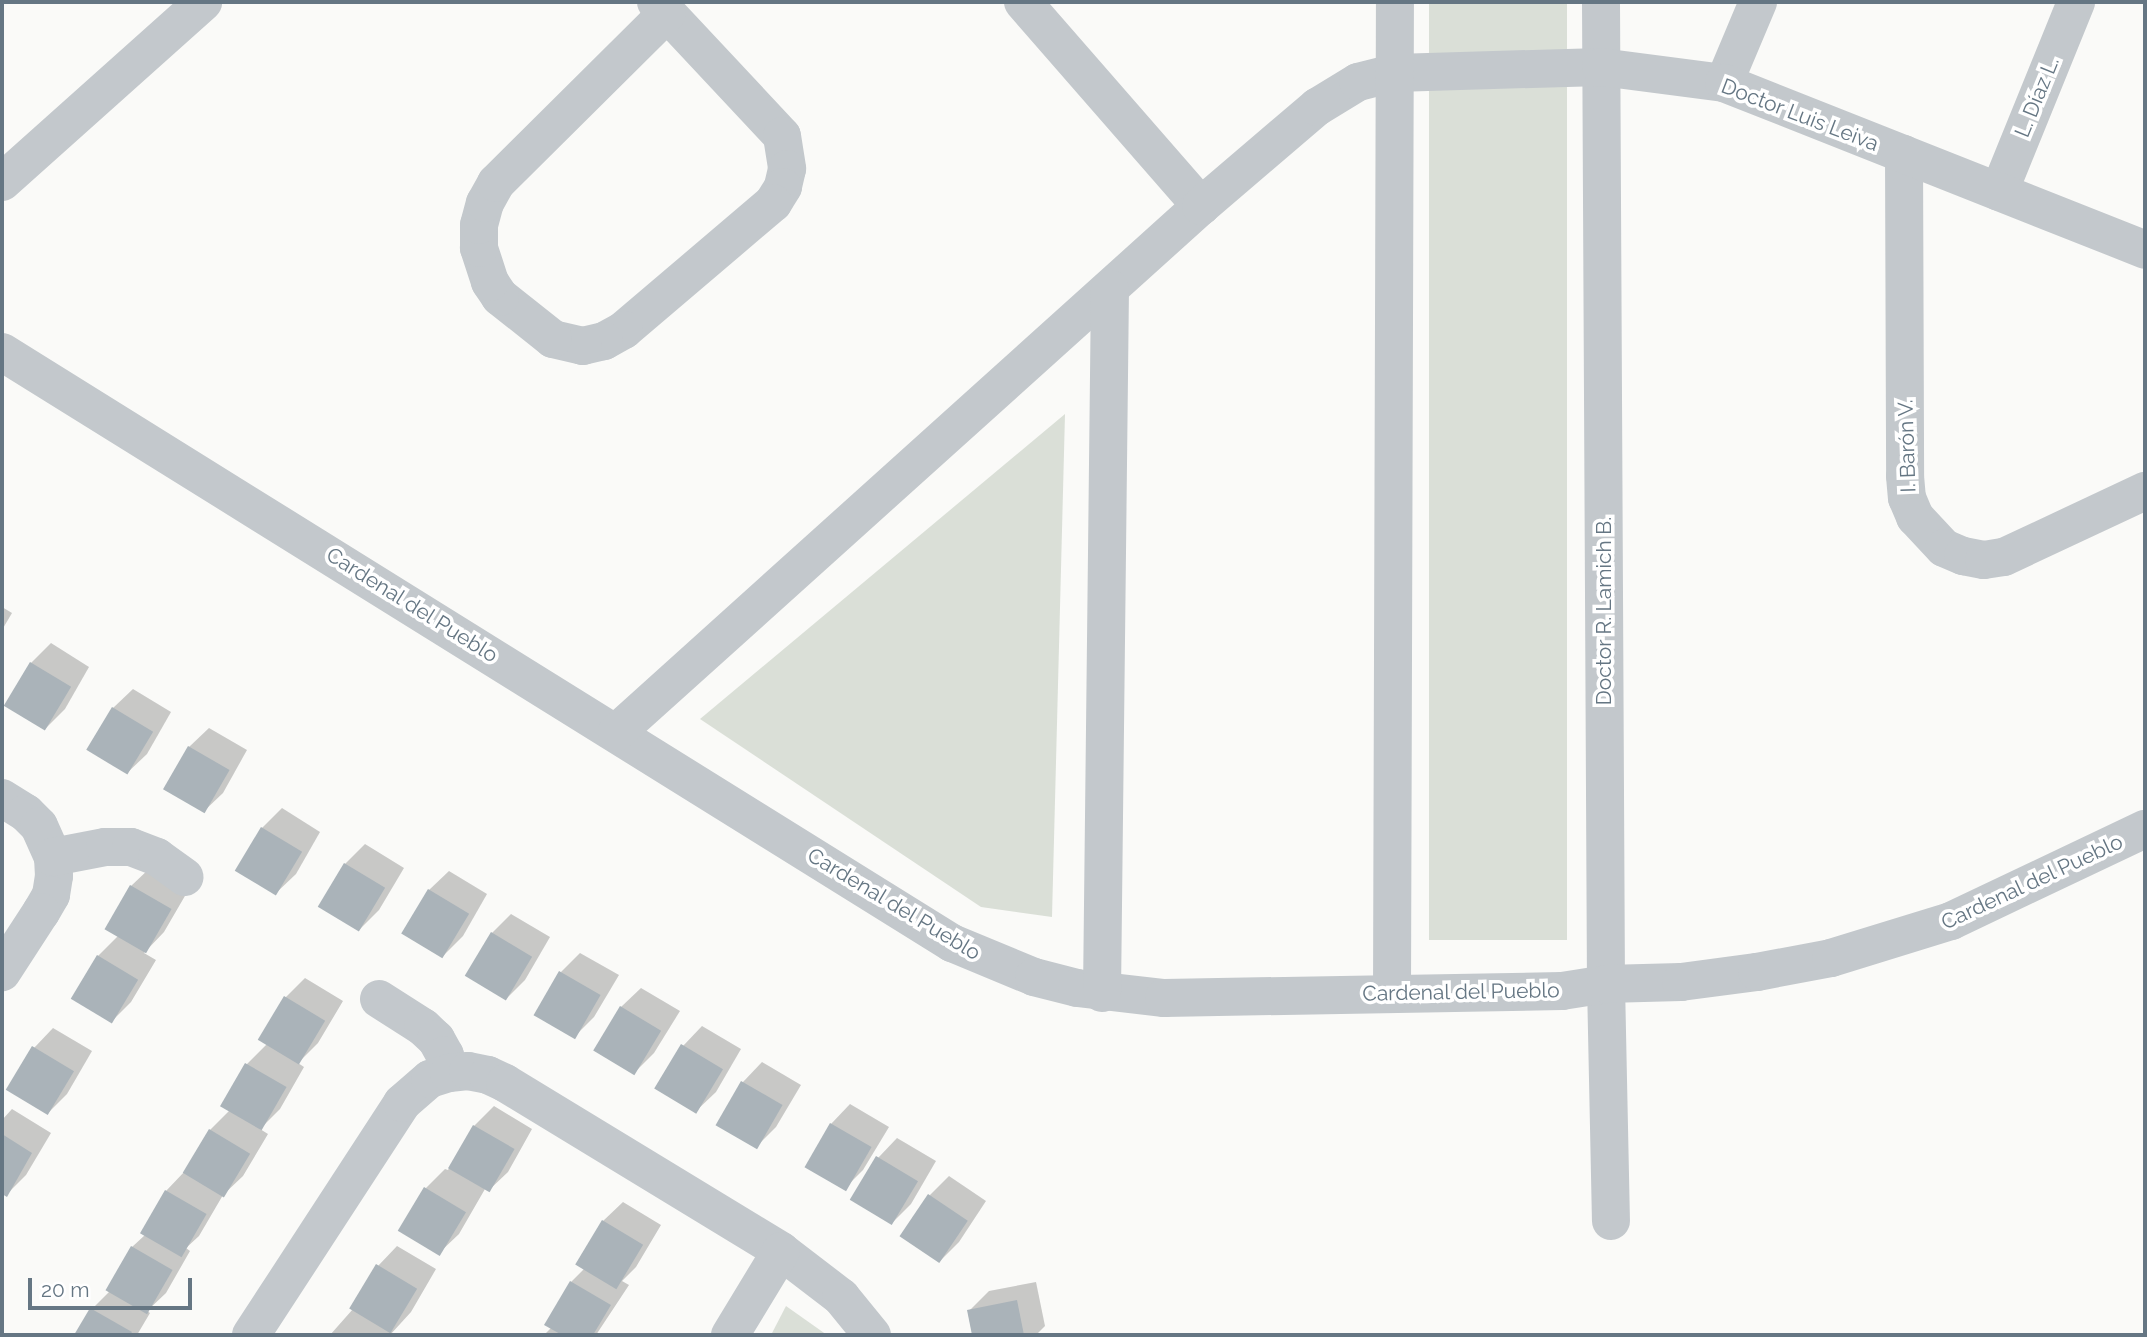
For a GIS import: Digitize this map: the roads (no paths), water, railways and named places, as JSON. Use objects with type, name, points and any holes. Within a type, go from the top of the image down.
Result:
[{"type":"street","points":[[2,182],[203,2]]},
{"type":"street","points":[[1392,994],[1395,2]]},
{"type":"street","name":"Doctor R. Lamich B.","points":[[1601,2],[1606,984],[1611,1221]]},
{"type":"street","points":[[1724,83],[1758,2]]},
{"type":"street","name":"L. Díaz L.","points":[[1999,192],[2076,2]]},
{"type":"street","points":[[1036,7],[1202,206]]},
{"type":"street","points":[[661,8],[782,136],[787,169],[783,187],[772,203],[624,330],[604,341],[583,346],[553,339],[500,297],[490,282],[479,248],[479,225],[485,203],[496,183],[661,8]]},
{"type":"street","name":"Doctor Luis Leiva","points":[[617,732],[1202,206],[1317,107],[1358,82],[1395,73],[1601,67],[1724,83],[2145,250]]},
{"type":"street","name":"I. Barón V.","points":[[1904,154],[1905,476],[1907,498],[1927,535],[1944,548],[1963,556],[1984,559],[2004,557],[2145,491]]},
{"type":"street","points":[[1102,993],[1110,289]]},
{"type":"street","name":"Cardenal del Pueblo","points":[[2,352],[617,732],[952,943],[1034,977],[1102,993],[1164,998],[1562,991],[1606,984],[1681,982],[1757,972],[1892,941],[2009,897],[2145,829]]},
{"type":"street","points":[[2,798],[39,825],[53,857],[51,895],[2,972]]},
{"type":"street","points":[[53,857],[106,847],[131,847],[157,857],[185,877]]},
{"type":"street","points":[[379,999],[423,1027],[436,1040],[445,1055],[449,1073]]},
{"type":"street","points":[[251,1335],[402,1103],[423,1084],[449,1073],[488,1075],[505,1083],[781,1251],[841,1297],[872,1335]]},
{"type":"street","points":[[730,1335],[781,1251]]}]
